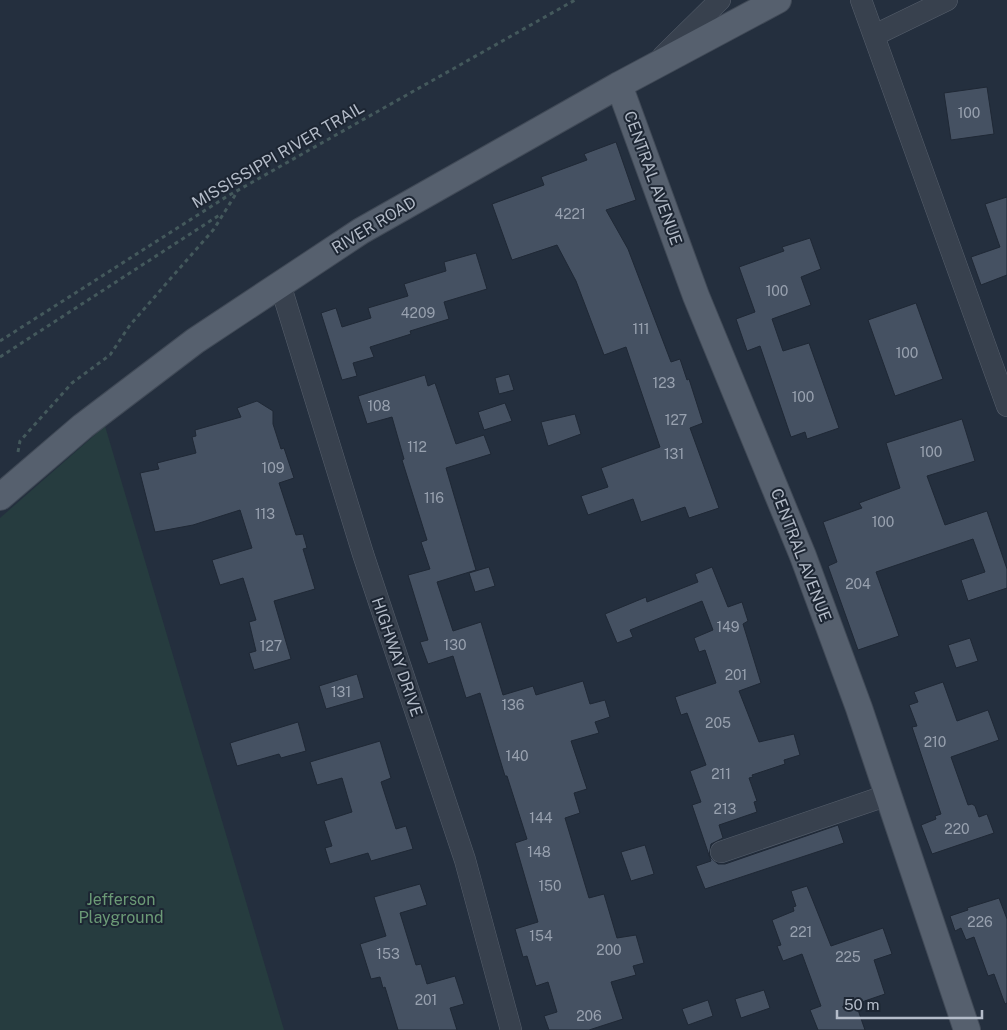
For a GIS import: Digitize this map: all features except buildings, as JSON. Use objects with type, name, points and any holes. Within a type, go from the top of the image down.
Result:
[{"type":"main road","name":"RIVER ROAD","points":[[6,492],[83,426],[195,341],[361,231],[618,85],[646,72],[778,0]]},
{"type":"main road","name":"CENTRAL AVENUE","points":[[618,85],[696,296],[803,556],[888,795],[967,1030]]},
{"type":"street","points":[[646,72],[720,0]]},
{"type":"street","points":[[861,0],[1007,406]]},
{"type":"street","points":[[874,36],[947,0]]},
{"type":"street","name":"HIGHWAY DRIVE","points":[[280,284],[363,554],[465,860],[511,1030]]},
{"type":"street","points":[[721,852],[888,795]]},
{"type":"path","name":"MISSISSIPPI RIVER TRAIL","points":[[0,342],[237,191],[575,0]]},
{"type":"path","points":[[6,492],[20,441],[72,383],[110,355],[130,325],[214,229],[237,191]]},
{"type":"path","points":[[0,357],[224,212]]},
{"type":"green space","name":"Jefferson Playground","points":[[105,426],[284,1030],[0,1030],[0,518]]}]
